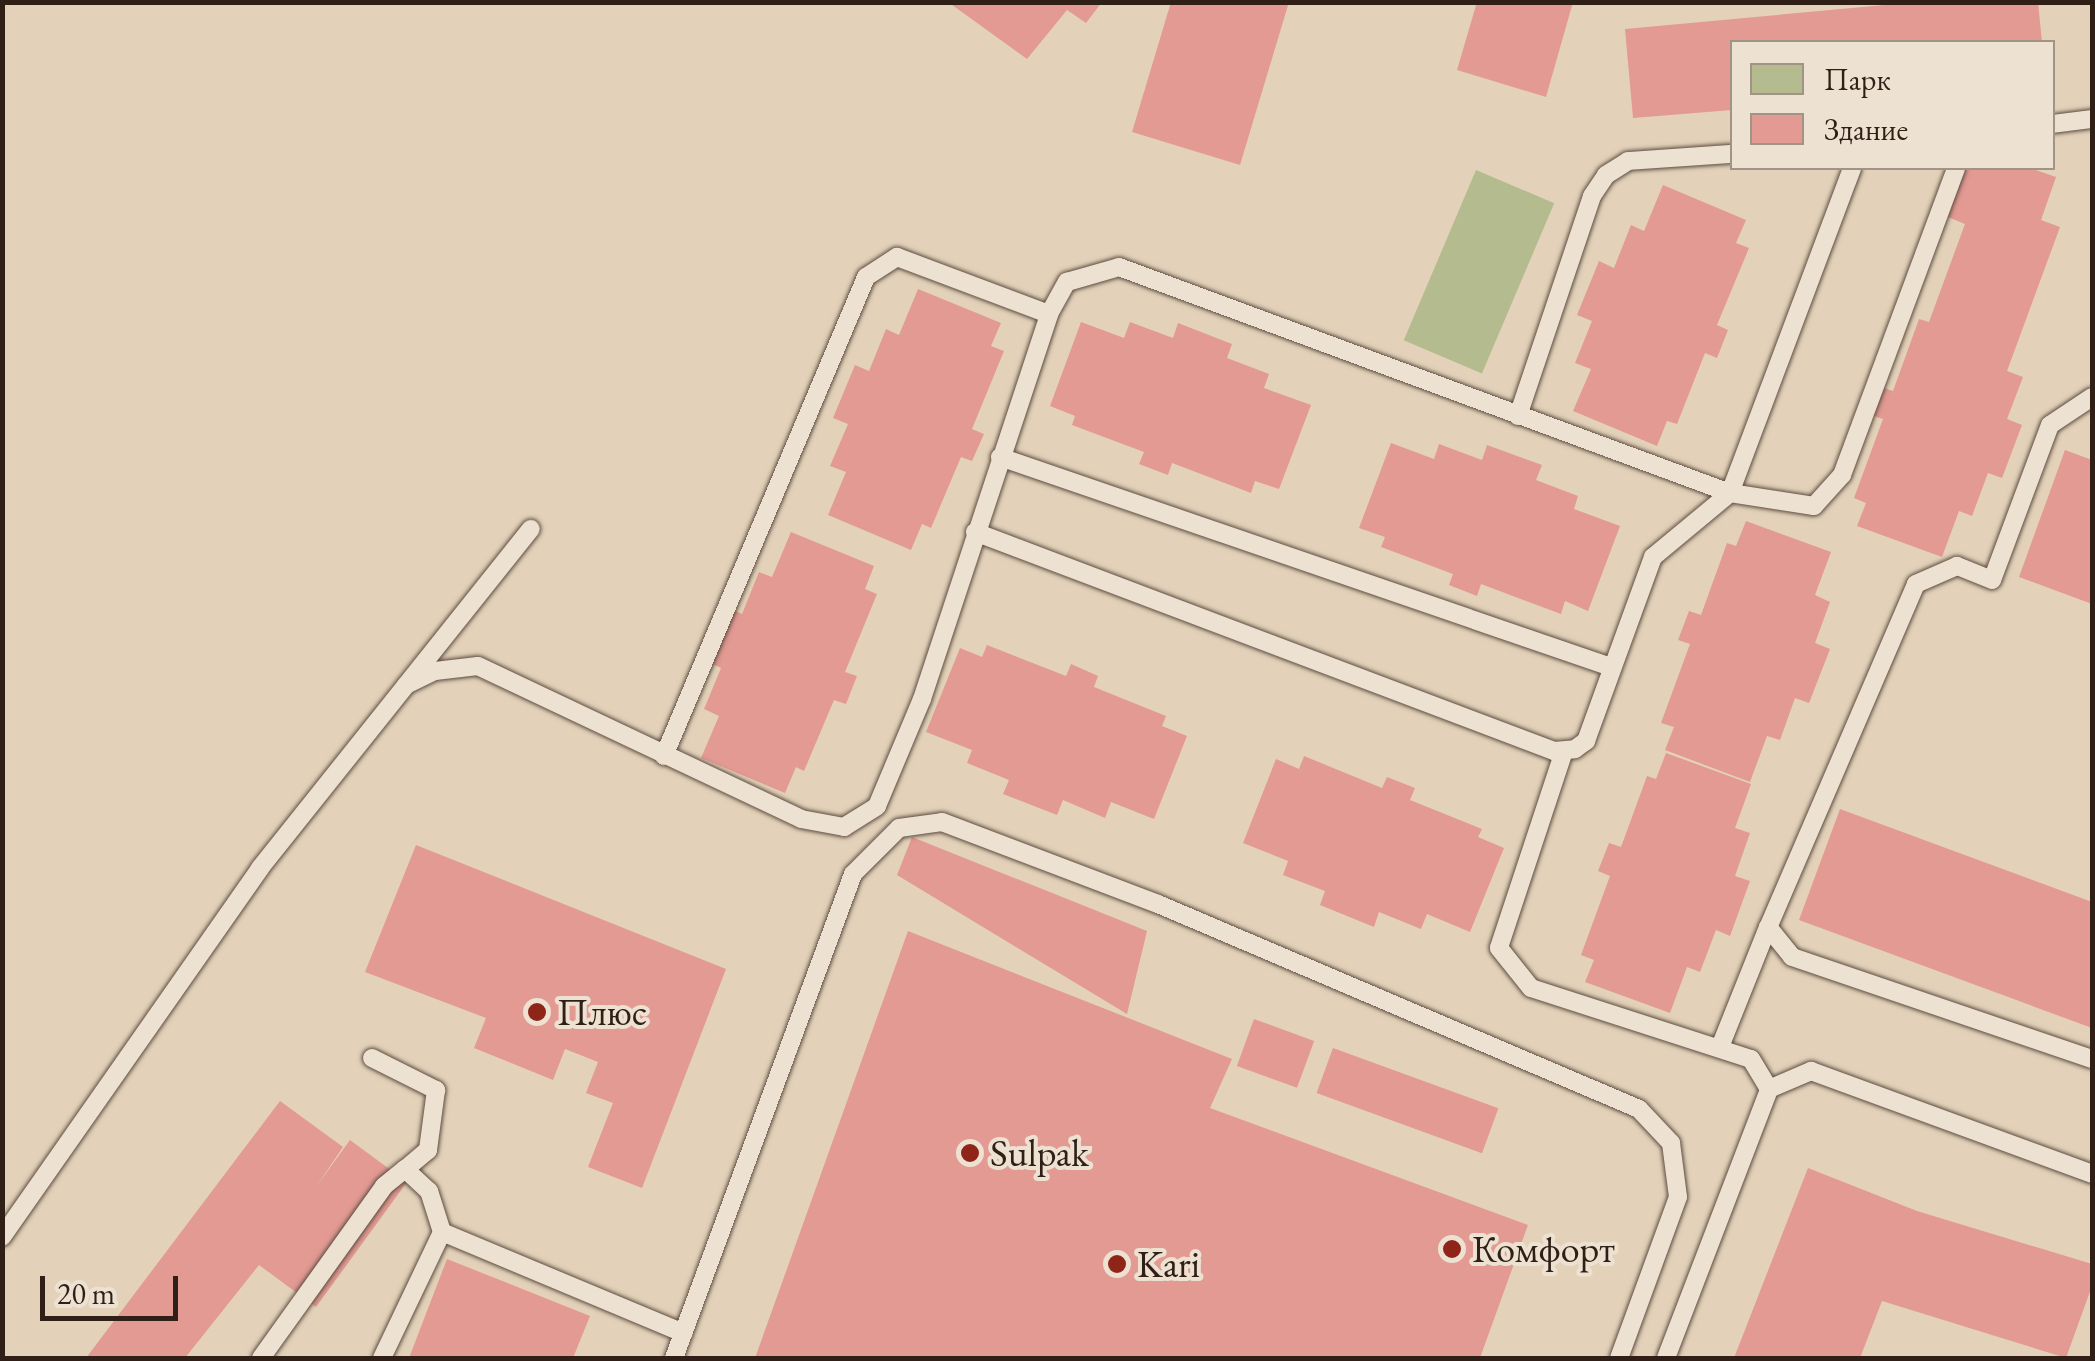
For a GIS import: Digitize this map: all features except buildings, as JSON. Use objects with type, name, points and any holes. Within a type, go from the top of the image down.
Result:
[{"type":"lane","points":[[2055,124],[2092,119]]},
{"type":"lane","points":[[1518,416],[1592,196],[1606,175],[1628,161],[1730,154]]},
{"type":"lane","points":[[975,532],[1564,750],[1586,740],[1608,666],[1654,557],[1730,493],[1851,170]]},
{"type":"lane","points":[[406,685],[435,671],[478,666],[801,819],[844,827],[877,806],[922,700],[1049,314],[1067,282],[1119,266],[1730,493],[1814,506],[1842,474],[1955,170]]},
{"type":"lane","points":[[664,756],[866,277],[897,257],[1049,314]]},
{"type":"lane","points":[[1720,1048],[1768,926],[1916,584],[1957,566],[1992,580],[2050,425],[2092,397]]},
{"type":"lane","points":[[1000,456],[1608,666]]},
{"type":"lane","points":[[2,1237],[260,868],[531,529]]},
{"type":"lane","points":[[1564,750],[1499,948],[1531,988],[1751,1059],[1769,1089]]},
{"type":"lane","points":[[674,1358],[853,874],[900,828],[942,822],[1158,904],[1639,1108],[1671,1143],[1678,1197],[1620,1358]]},
{"type":"lane","points":[[1768,926],[1792,957],[2092,1058]]},
{"type":"lane","points":[[261,1358],[384,1186],[428,1150],[436,1090],[372,1058]]},
{"type":"lane","points":[[1666,1358],[1769,1089],[1811,1070],[2092,1174]]},
{"type":"lane","points":[[382,1358],[442,1232],[429,1191],[405,1170]]},
{"type":"lane","points":[[442,1232],[684,1333]]},
{"type":"green space","points":[[1476,170],[1554,203],[1482,374],[1404,340]]},
{"type":"place","name":"Плюс","points":[[537,1012]]},
{"type":"place","name":"Sulpak","points":[[970,1153]]},
{"type":"place","name":"Комфорт","points":[[1452,1249]]},
{"type":"place","name":"Kari","points":[[1117,1264]]}]
